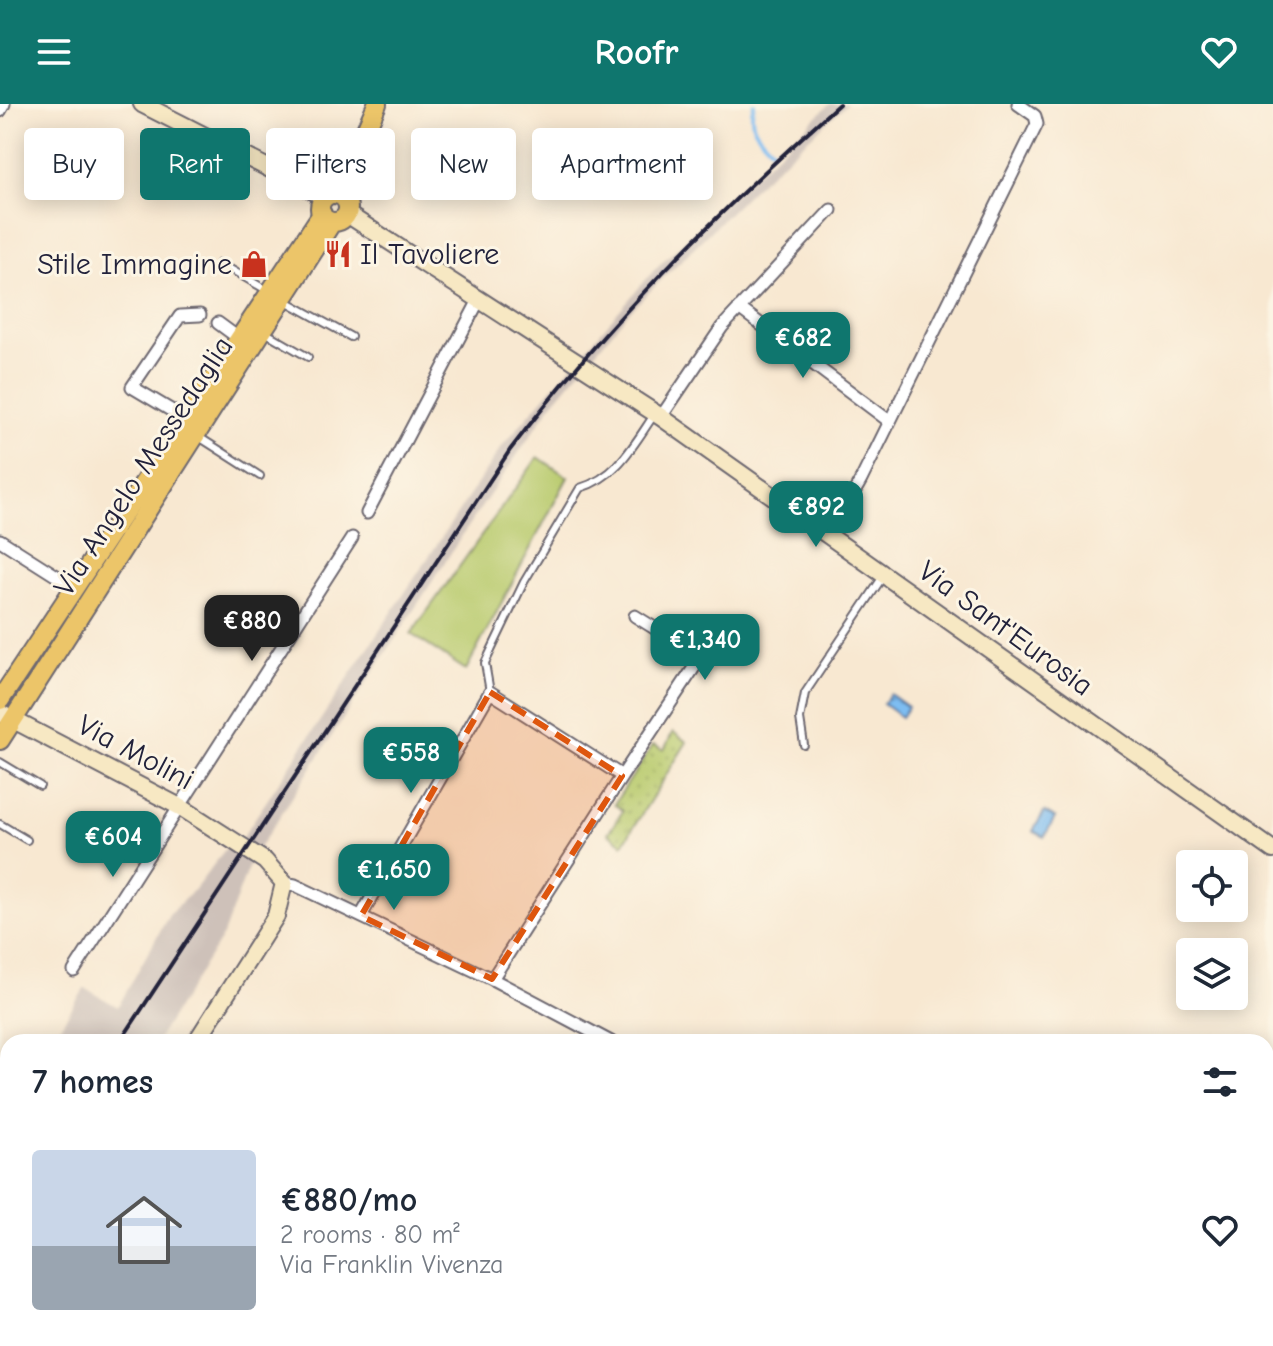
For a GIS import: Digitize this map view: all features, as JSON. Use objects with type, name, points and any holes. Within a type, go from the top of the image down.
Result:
[{"type":"main road","name":"Via Angelo Messedaglia","points":[[0,700],[237,337],[275,295],[333,208],[377,104]]},
{"type":"main road","name":"Via Angelo Messedaglia","points":[[0,740],[7,715],[91,598],[262,331],[275,295]]},
{"type":"street","points":[[0,111],[4,104]]},
{"type":"street","name":"Via Sant'Eurosia","points":[[142,104],[333,208],[659,415],[1273,850]]},
{"type":"street","points":[[830,535],[1037,124],[1035,116],[1018,104]]},
{"type":"street","points":[[659,415],[722,327],[831,210]]},
{"type":"street","points":[[367,513],[479,300]]},
{"type":"street","points":[[739,308],[889,421]]},
{"type":"street","name":"Via Angelo Messedaglia","points":[[184,418],[132,387],[180,316],[200,315]]},
{"type":"street","name":"Via Angelo Messedaglia","points":[[218,323],[237,337]]},
{"type":"street","points":[[74,971],[182,808],[352,538]]},
{"type":"street","points":[[0,540],[74,587]]},
{"type":"street","points":[[492,979],[701,657],[635,616]]},
{"type":"street","points":[[361,916],[490,692],[622,776]]},
{"type":"street","name":"Via Molini","points":[[7,715],[182,808],[265,861],[284,883]]},
{"type":"street","points":[[201,1034],[276,916],[284,894],[284,883],[295,885],[492,979],[596,1034]]},
{"type":"street","points":[[0,1089],[0,1107]]},
{"type":"lane","points":[[220,263],[351,337]]},
{"type":"lane","points":[[262,331],[308,357]]},
{"type":"lane","points":[[490,692],[485,663],[524,582],[572,501],[580,488],[602,481],[619,465],[659,415]]},
{"type":"lane","points":[[196,435],[260,476]]},
{"type":"lane","points":[[804,745],[800,719],[805,693],[884,575]]},
{"type":"lane","points":[[74,587],[91,598]]},
{"type":"lane","points":[[0,762],[40,786]]},
{"type":"lane","points":[[0,824],[27,840]]},
{"type":"highlighted area","points":[[490,692],[622,776],[492,979],[361,916]]},
{"type":"shaded area","points":[[830,104],[847,104],[763,179],[628,313],[552,404],[467,528],[250,862],[223,935],[161,1034],[55,1034],[85,988],[118,1007],[170,913],[196,888],[227,847],[234,850],[503,445],[657,267]]},
{"type":"green space","points":[[538,457],[568,477],[466,670],[411,634]]},
{"type":"green space","points":[[673,732],[687,742],[623,844],[608,833],[623,811],[614,804],[653,745],[664,750]]},
{"type":"water","points":[[890,694],[908,707],[901,717],[883,704]]},
{"type":"water","points":[[1044,812],[1055,818],[1044,837],[1033,831]]},
{"type":"waterway","points":[[754,104],[753,124],[772,149]]},
{"type":"railway","points":[[125,1034],[510,450],[586,356],[666,269],[839,104]]},
{"type":"place","name":"Il Tavoliere","points":[[338,254]]},
{"type":"place","name":"Stile Immagine","points":[[254,264]]}]
